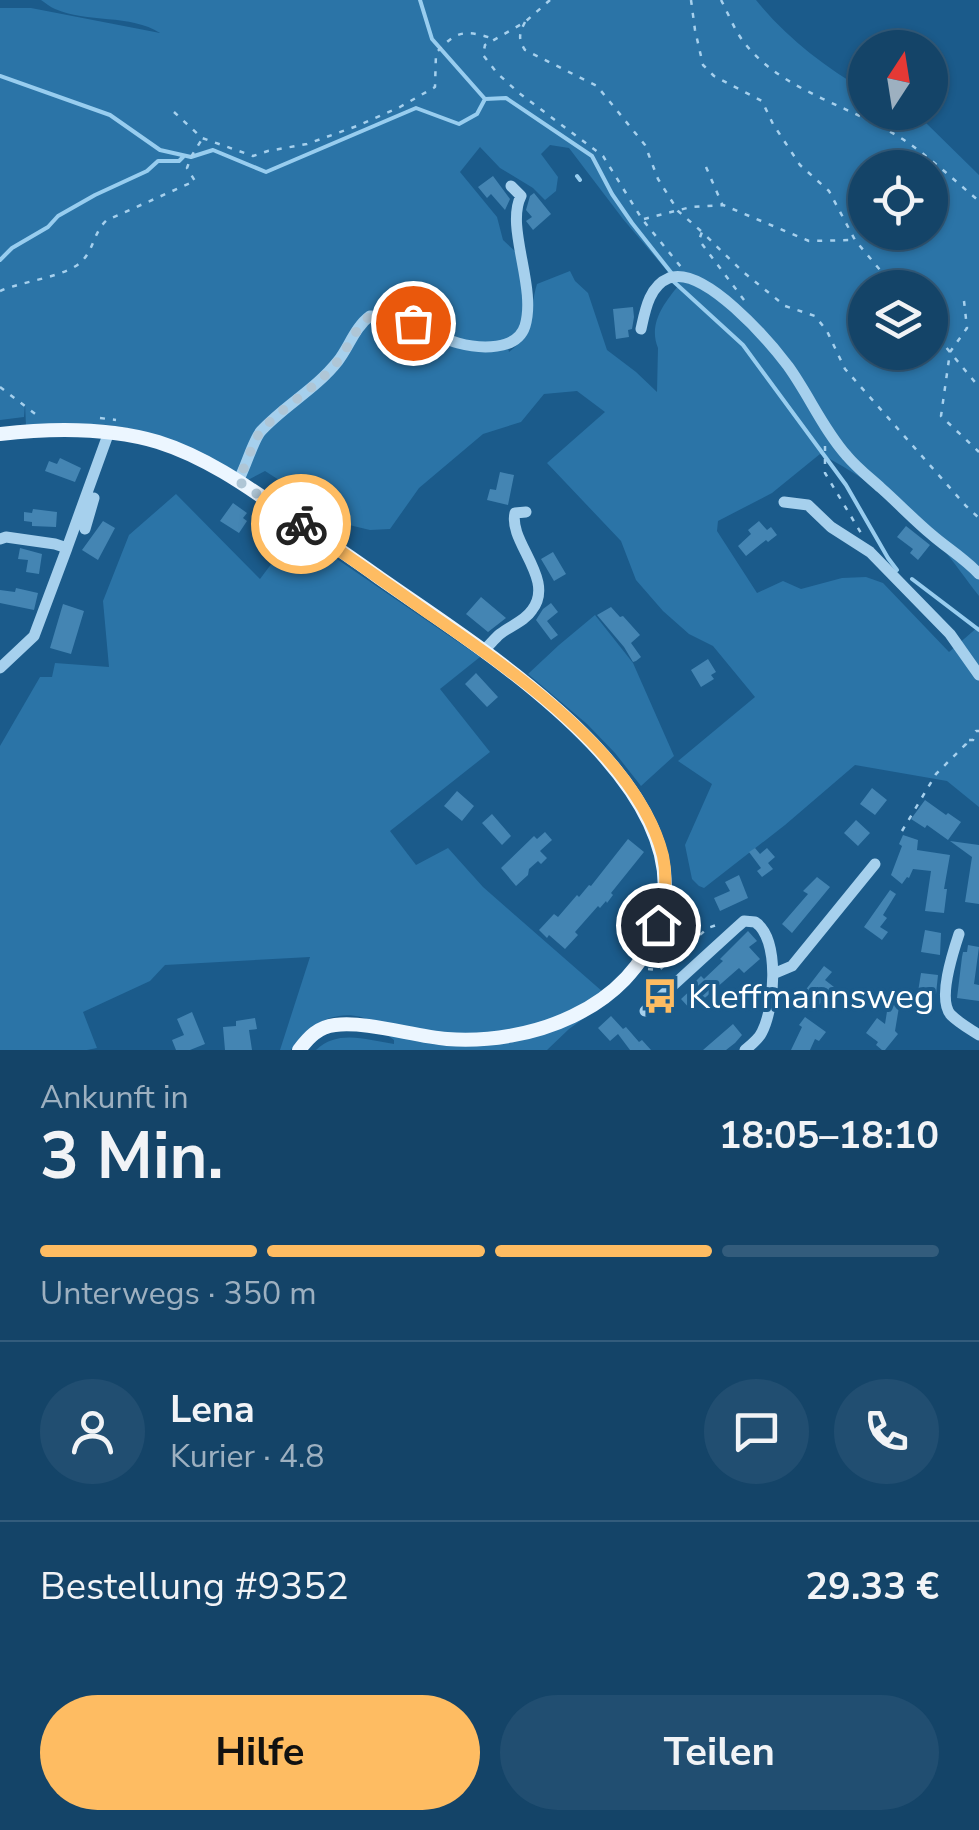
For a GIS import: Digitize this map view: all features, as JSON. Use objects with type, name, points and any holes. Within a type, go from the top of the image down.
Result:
[{"type":"main road","points":[[0,434],[113,432],[176,449],[238,481],[539,694],[586,737],[625,782],[654,830],[666,881],[658,925],[638,963],[624,979],[570,1018],[538,1031],[486,1040],[336,1025],[321,1028],[300,1050]]},
{"type":"street","points":[[238,481],[258,434],[310,391],[370,316],[413,323],[457,343],[493,346],[510,344],[520,337],[528,300],[516,218],[522,196],[511,186]]},
{"type":"street","points":[[641,330],[654,290],[668,278],[690,278],[712,289],[785,363],[847,457],[979,574]]},
{"type":"street","points":[[85,529],[113,432]]},
{"type":"street","points":[[0,668],[34,636],[113,432]]},
{"type":"street","points":[[784,502],[808,505],[830,527],[870,552],[950,634],[979,675]]},
{"type":"street","points":[[483,651],[534,610],[538,598],[533,564],[513,523],[515,513],[526,512]]},
{"type":"street","points":[[0,538],[67,548]]},
{"type":"street","points":[[773,974],[792,966],[875,864]]},
{"type":"street","points":[[646,1011],[739,925],[744,921],[755,922],[762,926],[770,946],[773,974],[762,1032],[746,1050]]},
{"type":"street","points":[[959,934],[951,956],[946,1005],[951,1015],[979,1035]]},
{"type":"path","points":[[550,0],[519,33],[525,50],[597,86],[644,146],[678,211],[785,306],[815,316],[827,331],[845,369],[979,518]]},
{"type":"path","points":[[691,0],[703,65],[714,76],[762,101],[800,165],[830,191],[848,226]]},
{"type":"path","points":[[722,0],[742,40],[760,60],[823,101],[908,142],[979,202]]},
{"type":"path","points":[[526,22],[485,44],[484,54],[497,73],[519,93],[604,156],[642,219],[690,278]]},
{"type":"path","points":[[174,112],[202,138],[253,156],[307,144],[400,107],[435,87],[436,53],[452,36],[467,33],[493,39]]},
{"type":"path","points":[[0,291],[64,272],[82,262],[107,220],[194,181],[188,168],[190,157],[202,138]]},
{"type":"path","points":[[706,167],[723,205]]},
{"type":"path","points":[[642,219],[723,205],[809,242],[848,240]]},
{"type":"path","points":[[702,232],[699,240],[752,311]]},
{"type":"path","points":[[863,250],[880,270]]},
{"type":"path","points":[[964,301],[967,328],[950,352],[940,416],[979,452]]},
{"type":"path","points":[[948,350],[979,387]]},
{"type":"path","points":[[0,387],[38,415],[40,431]]},
{"type":"path","points":[[825,426],[825,473],[870,552]]},
{"type":"path","points":[[902,831],[936,774],[966,744],[964,740],[973,740],[979,731]]},
{"type":"path","points":[[638,963],[650,970],[660,970],[708,928],[719,922],[739,925]]},
{"type":"shaded area","points":[[41,0],[756,0],[806,50],[848,79],[848,130],[933,130],[979,175],[979,596],[914,519],[884,494],[820,454],[772,493],[718,521],[717,531],[757,593],[783,581],[801,589],[842,578],[866,577],[883,583],[949,652],[979,626],[979,807],[947,781],[855,765],[704,888],[692,879],[685,845],[712,784],[678,761],[755,697],[713,646],[689,634],[663,611],[636,580],[621,541],[547,463],[605,412],[577,391],[544,394],[521,422],[483,434],[419,488],[390,529],[349,525],[265,471],[248,480],[143,432],[102,425],[26,426],[25,403],[24,417],[0,420],[0,8],[31,8],[160,33],[136,23],[80,16]],"holes":[[[550,145],[569,148],[679,285],[656,322],[657,392],[607,350],[588,293],[570,271],[537,284],[527,330],[509,352],[507,342],[518,335],[525,302],[517,253],[503,240],[497,217],[460,172],[480,147],[500,168],[545,200],[556,191],[558,177],[541,154]]]},
{"type":"shaded area","points":[[176,494],[260,579],[296,531],[480,657],[440,689],[490,752],[390,831],[416,865],[448,848],[483,887],[611,999],[547,1050],[316,1050],[343,1038],[394,1044],[370,1021],[350,1015],[320,1022],[291,1050],[280,1050],[310,957],[165,965],[150,981],[83,1012],[97,1048],[0,1050],[0,746],[40,677],[52,677],[55,663],[109,667],[103,601],[129,535]]},
{"type":"shaded area","points":[[595,615],[633,663],[674,756],[641,786],[587,724],[528,674]]},
{"type":"building","points":[[493,176],[510,199],[505,210],[491,194],[487,198],[478,187]]},
{"type":"building","points":[[534,193],[551,214],[533,230],[526,221],[532,217],[526,210]]},
{"type":"building","points":[[633,307],[629,337],[616,339],[613,309]]},
{"type":"building","points":[[60,458],[81,468],[75,482],[45,471],[49,461],[57,464]]},
{"type":"building","points":[[500,472],[514,475],[508,505],[487,500],[490,489],[496,490]]},
{"type":"building","points":[[233,503],[247,513],[239,533],[220,521]]},
{"type":"building","points":[[33,509],[57,512],[56,527],[32,526],[32,522],[24,521],[24,512],[32,513]]},
{"type":"building","points":[[103,521],[115,528],[98,560],[82,550]]},
{"type":"building","points":[[759,521],[777,535],[746,556],[738,546]]},
{"type":"building","points":[[906,526],[930,545],[918,560],[910,553],[913,549],[897,537]]},
{"type":"building","points":[[20,548],[42,554],[39,574],[26,572],[28,560],[18,559]]},
{"type":"building","points":[[553,552],[566,574],[554,581],[541,559]]},
{"type":"building","points":[[16,588],[38,593],[34,610],[0,603],[0,590],[15,592]]},
{"type":"building","points":[[481,597],[506,618],[488,632],[466,614]]},
{"type":"building","points":[[551,603],[558,612],[547,621],[558,635],[551,640],[536,620]]},
{"type":"building","points":[[63,604],[84,611],[71,654],[50,648]]},
{"type":"building","points":[[611,607],[640,635],[631,643],[641,657],[636,661],[597,615]]},
{"type":"building","points":[[708,659],[716,672],[711,675],[714,679],[701,687],[691,670]]},
{"type":"building","points":[[476,673],[498,697],[487,707],[465,684]]},
{"type":"building","points":[[872,788],[887,800],[875,815],[860,804]]},
{"type":"building","points":[[457,791],[474,806],[462,821],[444,806]]},
{"type":"building","points":[[925,800],[961,822],[948,840],[911,819]]},
{"type":"building","points":[[492,814],[511,836],[502,845],[482,823]]},
{"type":"building","points":[[856,820],[870,833],[858,846],[844,833]]},
{"type":"building","points":[[545,832],[552,840],[540,851],[547,858],[529,869],[516,886],[501,868],[534,836],[537,839]]},
{"type":"building","points":[[903,835],[918,840],[917,850],[950,855],[944,913],[925,911],[931,871],[913,869],[902,884],[891,875]]},
{"type":"building","points":[[628,839],[644,852],[607,903],[598,906],[565,949],[549,935],[547,938],[539,930],[591,886]]},
{"type":"building","points":[[950,841],[979,845],[979,904],[965,902],[972,857]]},
{"type":"building","points":[[755,848],[760,854],[767,848],[775,857],[768,863],[773,869],[762,877],[757,871],[761,868],[749,852]]},
{"type":"building","points":[[739,875],[748,898],[720,911],[714,898],[730,891],[725,882]]},
{"type":"building","points":[[817,877],[830,887],[792,933],[782,924]]},
{"type":"building","points":[[890,890],[896,894],[883,915],[887,918],[880,927],[888,932],[882,940],[864,927]]},
{"type":"building","points":[[925,930],[941,933],[940,955],[921,952]]},
{"type":"building","points":[[748,931],[757,941],[749,947],[760,959],[744,973],[739,968],[691,1010],[681,999],[701,976],[704,979],[723,961],[720,959]]},
{"type":"building","points":[[968,945],[979,947],[974,984],[979,985],[979,1001],[957,998],[963,952],[967,952]]},
{"type":"building","points":[[824,966],[832,972],[825,980],[834,987],[819,1005],[804,992]]},
{"type":"building","points":[[921,973],[938,975],[936,994],[918,992]]},
{"type":"building","points":[[889,999],[900,1001],[895,1031],[898,1034],[882,1050],[866,1033],[877,1018],[885,1024]]},
{"type":"building","points":[[192,1012],[205,1044],[176,1050],[172,1040],[184,1035],[177,1019]]},
{"type":"building","points":[[611,1016],[651,1050],[630,1050],[618,1034],[610,1041],[598,1028]]},
{"type":"building","points":[[805,1017],[826,1032],[819,1041],[815,1039],[810,1050],[791,1050],[802,1027],[799,1025]]},
{"type":"building","points":[[255,1018],[257,1029],[249,1030],[252,1050],[225,1050],[223,1027]]},
{"type":"building","points":[[733,1024],[742,1035],[735,1043],[726,1050],[703,1050]]},
{"type":"waterway","points":[[420,0],[432,39],[485,99],[506,98],[592,156],[612,194],[673,275]]},
{"type":"waterway","points":[[0,76],[110,115],[160,150],[191,157],[213,150],[266,172],[416,108],[459,124],[477,114],[485,99]]},
{"type":"waterway","points":[[0,260],[58,216],[95,195],[147,171],[158,161],[179,161],[183,157]]},
{"type":"waterway","points":[[577,176],[580,180]]},
{"type":"waterway","points":[[673,281],[743,345],[846,485],[897,570]]},
{"type":"waterway","points":[[912,579],[979,630]]},
{"type":"way so far","points":[[301,524],[238,481],[258,434],[310,391],[370,316],[413,323]]},
{"type":"place","name":"Kleffmannsweg","points":[[660,996]]},
{"type":"route","points":[[301,524],[514,674],[608,760],[647,817],[663,858],[666,881],[658,925]]}]
